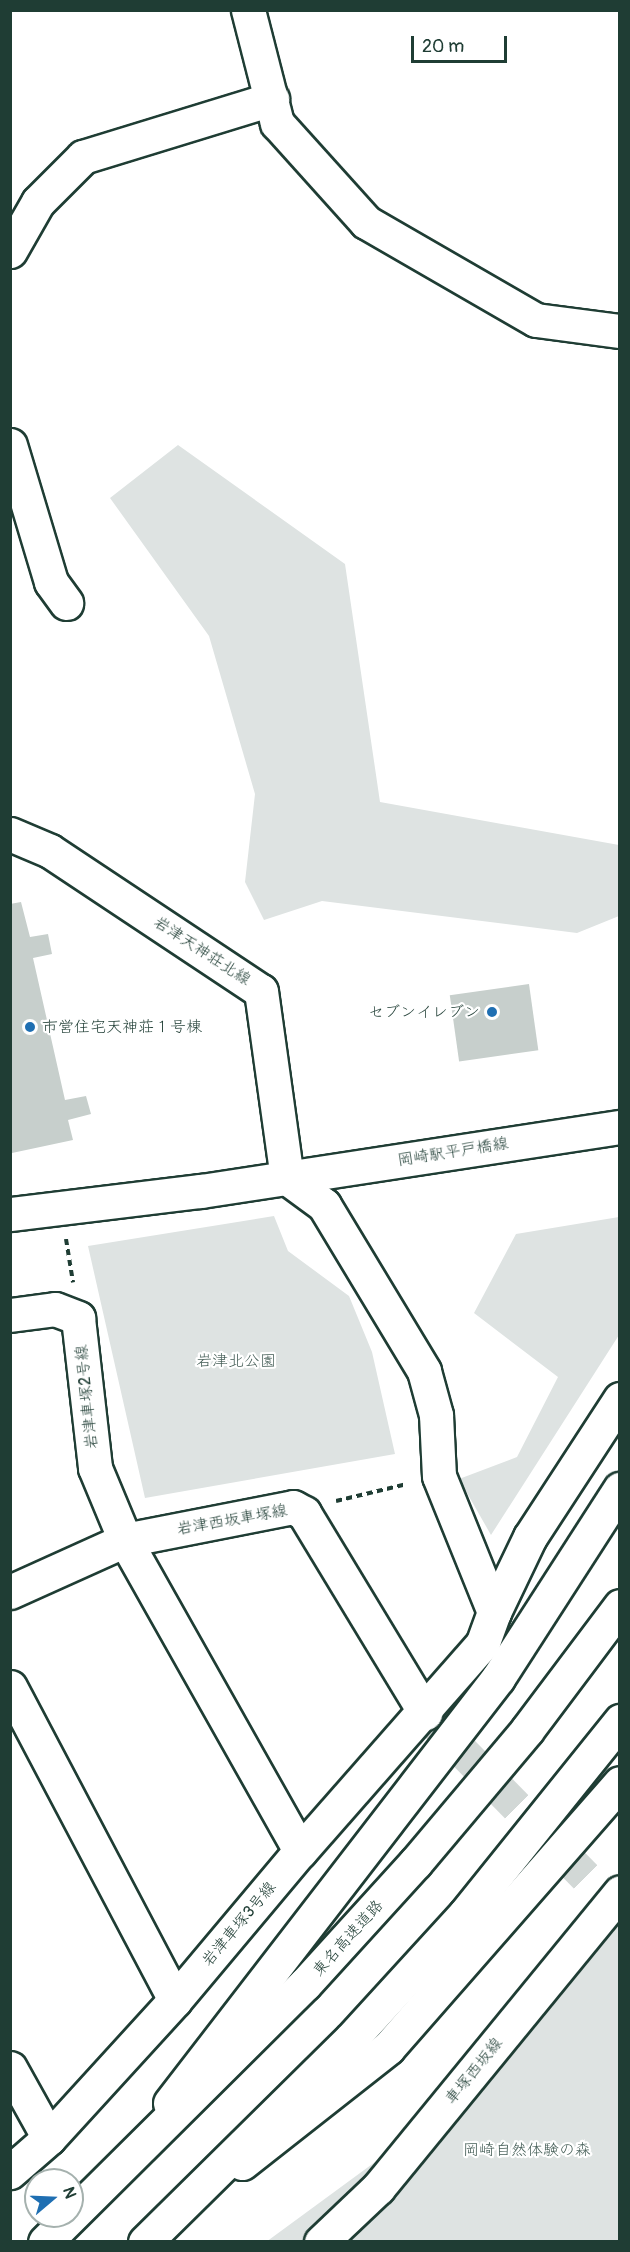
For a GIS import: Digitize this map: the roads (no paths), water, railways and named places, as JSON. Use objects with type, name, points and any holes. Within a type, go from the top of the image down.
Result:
[{"type":"main road","points":[[248,10],[277,123],[366,222],[536,320],[620,331]]},
{"type":"main road","points":[[10,251],[38,202],[82,157],[272,99]]},
{"type":"main road","points":[[10,445],[44,560],[66,603]]},
{"type":"main road","name":"岩津天神荘北線","points":[[10,834],[50,851],[261,991],[287,1178]]},
{"type":"main road","name":"岡崎駅平戸橋線","points":[[10,1214],[287,1178],[620,1127]]},
{"type":"main road","points":[[287,1178],[324,1205],[424,1371],[436,1415],[439,1476],[494,1612]]},
{"type":"main road","name":"岩津車塚2号線","points":[[10,1315],[55,1309],[78,1318],[95,1468],[125,1540]]},
{"type":"main road","name":"岩津車塚3号線","points":[[10,2172],[49,2138],[175,2000],[300,1851],[425,1713],[483,1643],[494,1612],[530,1538],[620,1399]]},
{"type":"main road","points":[[101,2192],[498,1678],[620,1489]]},
{"type":"main road","name":"岩津西坂車塚線","points":[[10,1592],[125,1540],[293,1507],[304,1513],[425,1713]]},
{"type":"main road","points":[[125,1540],[300,1851]]},
{"type":"main road","name":"東名高速道路","points":[[45,2241],[101,2192],[305,1984],[416,1862],[527,1730],[620,1606]]},
{"type":"main road","points":[[10,1688],[175,2000]]},
{"type":"main road","points":[[170,2220],[351,2040],[457,1923],[620,1721]]},
{"type":"main road","points":[[145,2241],[388,2049],[620,1783]]},
{"type":"main road","name":"車塚西坂線","points":[[321,2241],[378,2188],[608,1894]]},
{"type":"main road","points":[[10,2067],[49,2138]]},
{"type":"tunnel","points":[[425,1713],[594,1885]]},
{"type":"place","name":"セブンイレブン","points":[[492,1012]]},
{"type":"place","name":"市営住宅天神荘１号棟","points":[[30,1027]]},
{"type":"park label","name":"岩津北公園","points":[[236,1361]]},
{"type":"park label","name":"岡崎自然体験の森","points":[[527,2150]]}]
